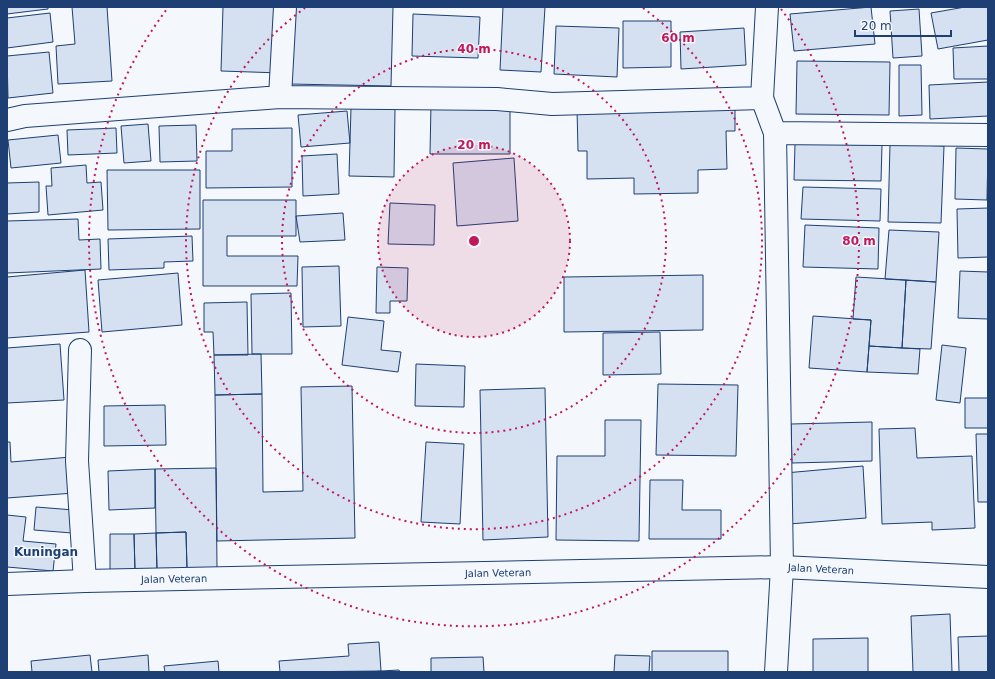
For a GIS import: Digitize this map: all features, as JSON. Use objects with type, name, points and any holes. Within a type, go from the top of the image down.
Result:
[{"type":"street","points":[[280,97],[285,7]]},
{"type":"street","points":[[766,7],[762,98],[776,134],[782,567],[776,672]]},
{"type":"street","points":[[7,120],[25,116],[280,97],[497,100],[552,104],[762,98]]},
{"type":"street","points":[[776,134],[988,135]]},
{"type":"street","points":[[80,350],[77,461],[85,581]]},
{"type":"street","name":"Jalan Veteran","points":[[7,584],[85,581],[782,567],[988,577]]},
{"type":"building","points":[[7,7],[48,7],[48,9],[7,14]]},
{"type":"building","points":[[72,7],[107,7],[112,81],[58,84],[56,46],[75,44]]},
{"type":"building","points":[[223,7],[283,7],[281,73],[221,71]]},
{"type":"building","points":[[290,7],[393,7],[391,86],[289,84]]},
{"type":"building","points":[[503,7],[545,7],[541,72],[500,70]]},
{"type":"building","points":[[871,7],[875,44],[794,51],[790,14]]},
{"type":"building","points":[[965,7],[988,7],[988,40],[938,49],[931,13]]},
{"type":"building","points":[[919,9],[922,56],[893,58],[890,11]]},
{"type":"building","points":[[50,13],[53,42],[7,48],[7,18]]},
{"type":"building","points":[[413,14],[480,17],[478,58],[412,56]]},
{"type":"building","points":[[623,21],[671,21],[671,67],[623,68]]},
{"type":"building","points":[[556,26],[619,28],[617,77],[554,74]]},
{"type":"building","points":[[744,28],[746,65],[681,69],[680,32]]},
{"type":"building","points":[[988,46],[988,79],[954,79],[953,48]]},
{"type":"building","points":[[49,52],[53,93],[8,98],[7,56]]},
{"type":"building","points":[[797,61],[890,62],[889,115],[796,114]]},
{"type":"building","points":[[899,65],[921,65],[922,115],[899,116]]},
{"type":"building","points":[[988,82],[988,116],[930,119],[929,85]]},
{"type":"building","points":[[431,104],[510,105],[510,154],[430,154]]},
{"type":"building","points":[[735,106],[735,131],[726,131],[727,169],[698,170],[698,193],[634,194],[634,178],[587,179],[587,151],[578,151],[577,109]]},
{"type":"building","points":[[351,108],[395,109],[394,177],[349,176]]},
{"type":"building","points":[[347,111],[350,143],[301,147],[298,115]]},
{"type":"building","points":[[148,124],[151,161],[124,163],[121,126]]},
{"type":"building","points":[[196,125],[197,161],[160,162],[159,126]]},
{"type":"building","points":[[116,128],[117,153],[68,155],[67,130]]},
{"type":"building","points":[[292,128],[292,187],[206,188],[206,151],[232,151],[232,129]]},
{"type":"building","points":[[58,135],[61,163],[11,168],[8,140]]},
{"type":"building","points":[[795,144],[882,145],[881,181],[794,180]]},
{"type":"building","points":[[890,144],[944,146],[941,223],[888,222]]},
{"type":"building","points":[[956,148],[988,149],[987,200],[955,199]]},
{"type":"building","points":[[337,154],[339,194],[303,196],[302,156]]},
{"type":"building","points":[[514,158],[518,221],[457,226],[453,163]]},
{"type":"building","points":[[86,165],[87,183],[101,182],[103,210],[48,215],[46,186],[52,186],[51,168]]},
{"type":"building","points":[[107,170],[200,170],[200,229],[108,230]]},
{"type":"building","points":[[39,182],[39,212],[7,214],[7,183]]},
{"type":"building","points":[[803,187],[881,189],[880,221],[801,219]]},
{"type":"building","points":[[203,200],[296,200],[296,236],[227,236],[227,256],[298,256],[297,286],[203,286]]},
{"type":"building","points":[[390,203],[435,205],[434,245],[388,244]]},
{"type":"building","points":[[988,208],[988,257],[958,258],[957,209]]},
{"type":"building","points":[[343,213],[345,240],[300,242],[296,216]]},
{"type":"building","points":[[78,219],[79,240],[100,239],[101,269],[7,273],[7,221]]},
{"type":"building","points":[[805,225],[879,228],[878,269],[803,267]]},
{"type":"building","points":[[889,230],[939,232],[936,282],[885,279]]},
{"type":"building","points":[[192,236],[193,261],[164,262],[164,268],[109,270],[108,239]]},
{"type":"building","points":[[339,266],[341,326],[303,327],[302,267]]},
{"type":"building","points":[[377,267],[408,268],[407,301],[390,301],[390,313],[376,313]]},
{"type":"building","points":[[85,270],[89,332],[7,338],[7,277]]},
{"type":"building","points":[[960,271],[988,272],[988,319],[958,318]]},
{"type":"building","points":[[178,273],[182,325],[102,332],[98,280]]},
{"type":"building","points":[[703,275],[703,330],[564,332],[564,277]]},
{"type":"building","points":[[856,277],[906,280],[902,348],[869,346],[871,320],[853,319]]},
{"type":"building","points":[[906,280],[936,282],[931,349],[902,348]]},
{"type":"building","points":[[291,293],[292,354],[252,354],[251,294]]},
{"type":"building","points":[[247,302],[248,355],[214,355],[213,332],[204,332],[204,303]]},
{"type":"building","points":[[813,316],[871,320],[867,372],[809,368]]},
{"type":"building","points":[[348,317],[384,321],[381,350],[401,352],[398,372],[342,365]]},
{"type":"building","points":[[660,332],[661,374],[603,375],[603,333]]},
{"type":"building","points":[[60,344],[64,400],[7,403],[7,348]]},
{"type":"building","points":[[942,345],[966,348],[960,403],[936,400]]},
{"type":"building","points":[[869,346],[920,349],[918,374],[867,372]]},
{"type":"building","points":[[261,354],[262,394],[215,395],[214,355]]},
{"type":"building","points":[[416,364],[465,366],[464,407],[415,406]]},
{"type":"building","points":[[658,384],[738,385],[736,456],[656,455]]},
{"type":"building","points":[[352,386],[355,538],[217,541],[215,395],[262,394],[263,492],[303,491],[301,387]]},
{"type":"building","points":[[545,388],[548,537],[483,540],[480,390]]},
{"type":"building","points":[[965,398],[988,398],[988,428],[965,428]]},
{"type":"building","points":[[165,405],[166,445],[104,446],[104,406]]},
{"type":"building","points":[[605,420],[641,420],[639,541],[556,540],[557,456],[605,456]]},
{"type":"building","points":[[872,422],[872,461],[792,463],[791,424]]},
{"type":"building","points":[[915,428],[917,458],[972,456],[975,528],[932,530],[932,522],[882,524],[879,429]]},
{"type":"building","points":[[976,434],[988,434],[988,502],[978,502]]},
{"type":"building","points":[[7,442],[10,442],[11,462],[71,457],[74,493],[7,498]]},
{"type":"building","points":[[426,442],[464,444],[460,524],[421,522]]},
{"type":"building","points":[[863,466],[866,518],[789,524],[785,473]]},
{"type":"building","points":[[216,468],[217,569],[187,570],[186,532],[156,533],[155,469]]},
{"type":"building","points":[[155,469],[155,508],[109,510],[108,471]]},
{"type":"building","points":[[650,480],[683,480],[682,510],[721,510],[721,539],[649,539]]},
{"type":"building","points":[[36,507],[74,510],[72,533],[34,530]]},
{"type":"building","points":[[7,515],[26,517],[23,541],[56,544],[53,571],[7,567]]},
{"type":"building","points":[[186,532],[187,570],[157,570],[156,533]]},
{"type":"building","points":[[156,533],[157,570],[135,571],[134,534]]},
{"type":"building","points":[[110,534],[134,534],[135,571],[110,572]]},
{"type":"building","points":[[950,614],[952,672],[913,672],[911,616]]},
{"type":"building","points":[[988,636],[988,672],[959,672],[958,637]]},
{"type":"building","points":[[868,638],[868,672],[813,672],[813,639]]},
{"type":"building","points":[[379,642],[381,671],[280,672],[279,661],[349,656],[348,644]]},
{"type":"building","points":[[652,651],[728,651],[728,672],[652,672]]},
{"type":"building","points":[[90,655],[92,672],[32,672],[31,661]]},
{"type":"building","points":[[148,655],[149,672],[99,672],[98,660]]},
{"type":"building","points":[[615,655],[650,656],[649,672],[614,672]]},
{"type":"building","points":[[483,657],[484,672],[431,672],[431,658]]},
{"type":"building","points":[[218,661],[219,672],[165,672],[164,666]]},
{"type":"building","points":[[399,670],[400,672],[370,672],[381,671]]},
{"type":"district","name":"Kuningan","points":[[46,552]]}]
